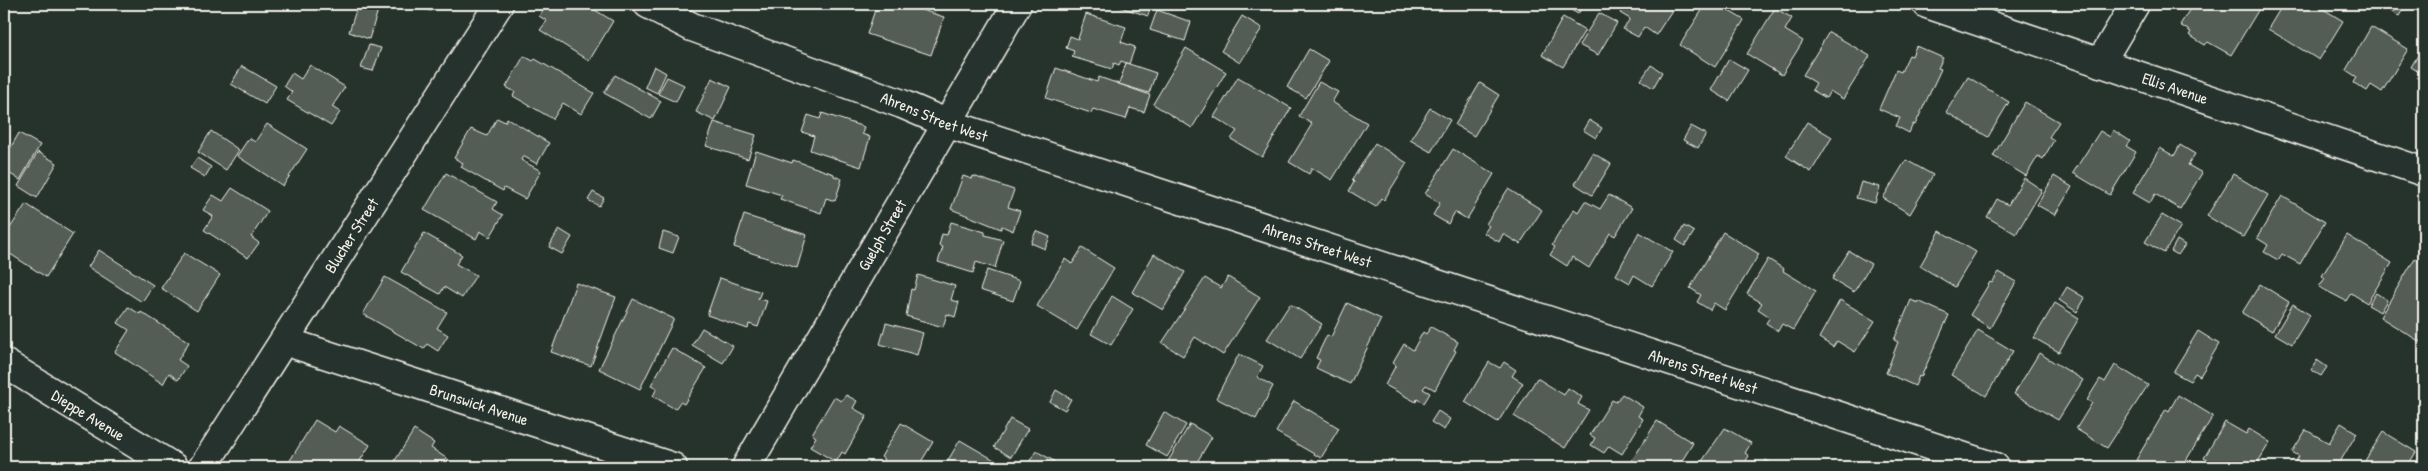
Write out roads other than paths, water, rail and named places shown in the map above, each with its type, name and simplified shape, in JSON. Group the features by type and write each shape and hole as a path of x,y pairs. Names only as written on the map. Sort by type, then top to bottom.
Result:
{"street":[{"name":"Blucher Street","path":"202,467 284,342 499,4"},
{"name":"Ahrens Street West","path":"648,4 692,27 946,122 1995,467"},
{"name":"Guelph Street","path":"746,467 946,122 1017,4"},
{"name":"Ellis Avenue","path":"1926,4 2424,172"},
{"path":"2100,63 2135,4"},
{"name":"Brunswick Avenue","path":"284,342 673,467"},
{"name":"Dieppe Avenue","path":"4,363 173,467"}]}
